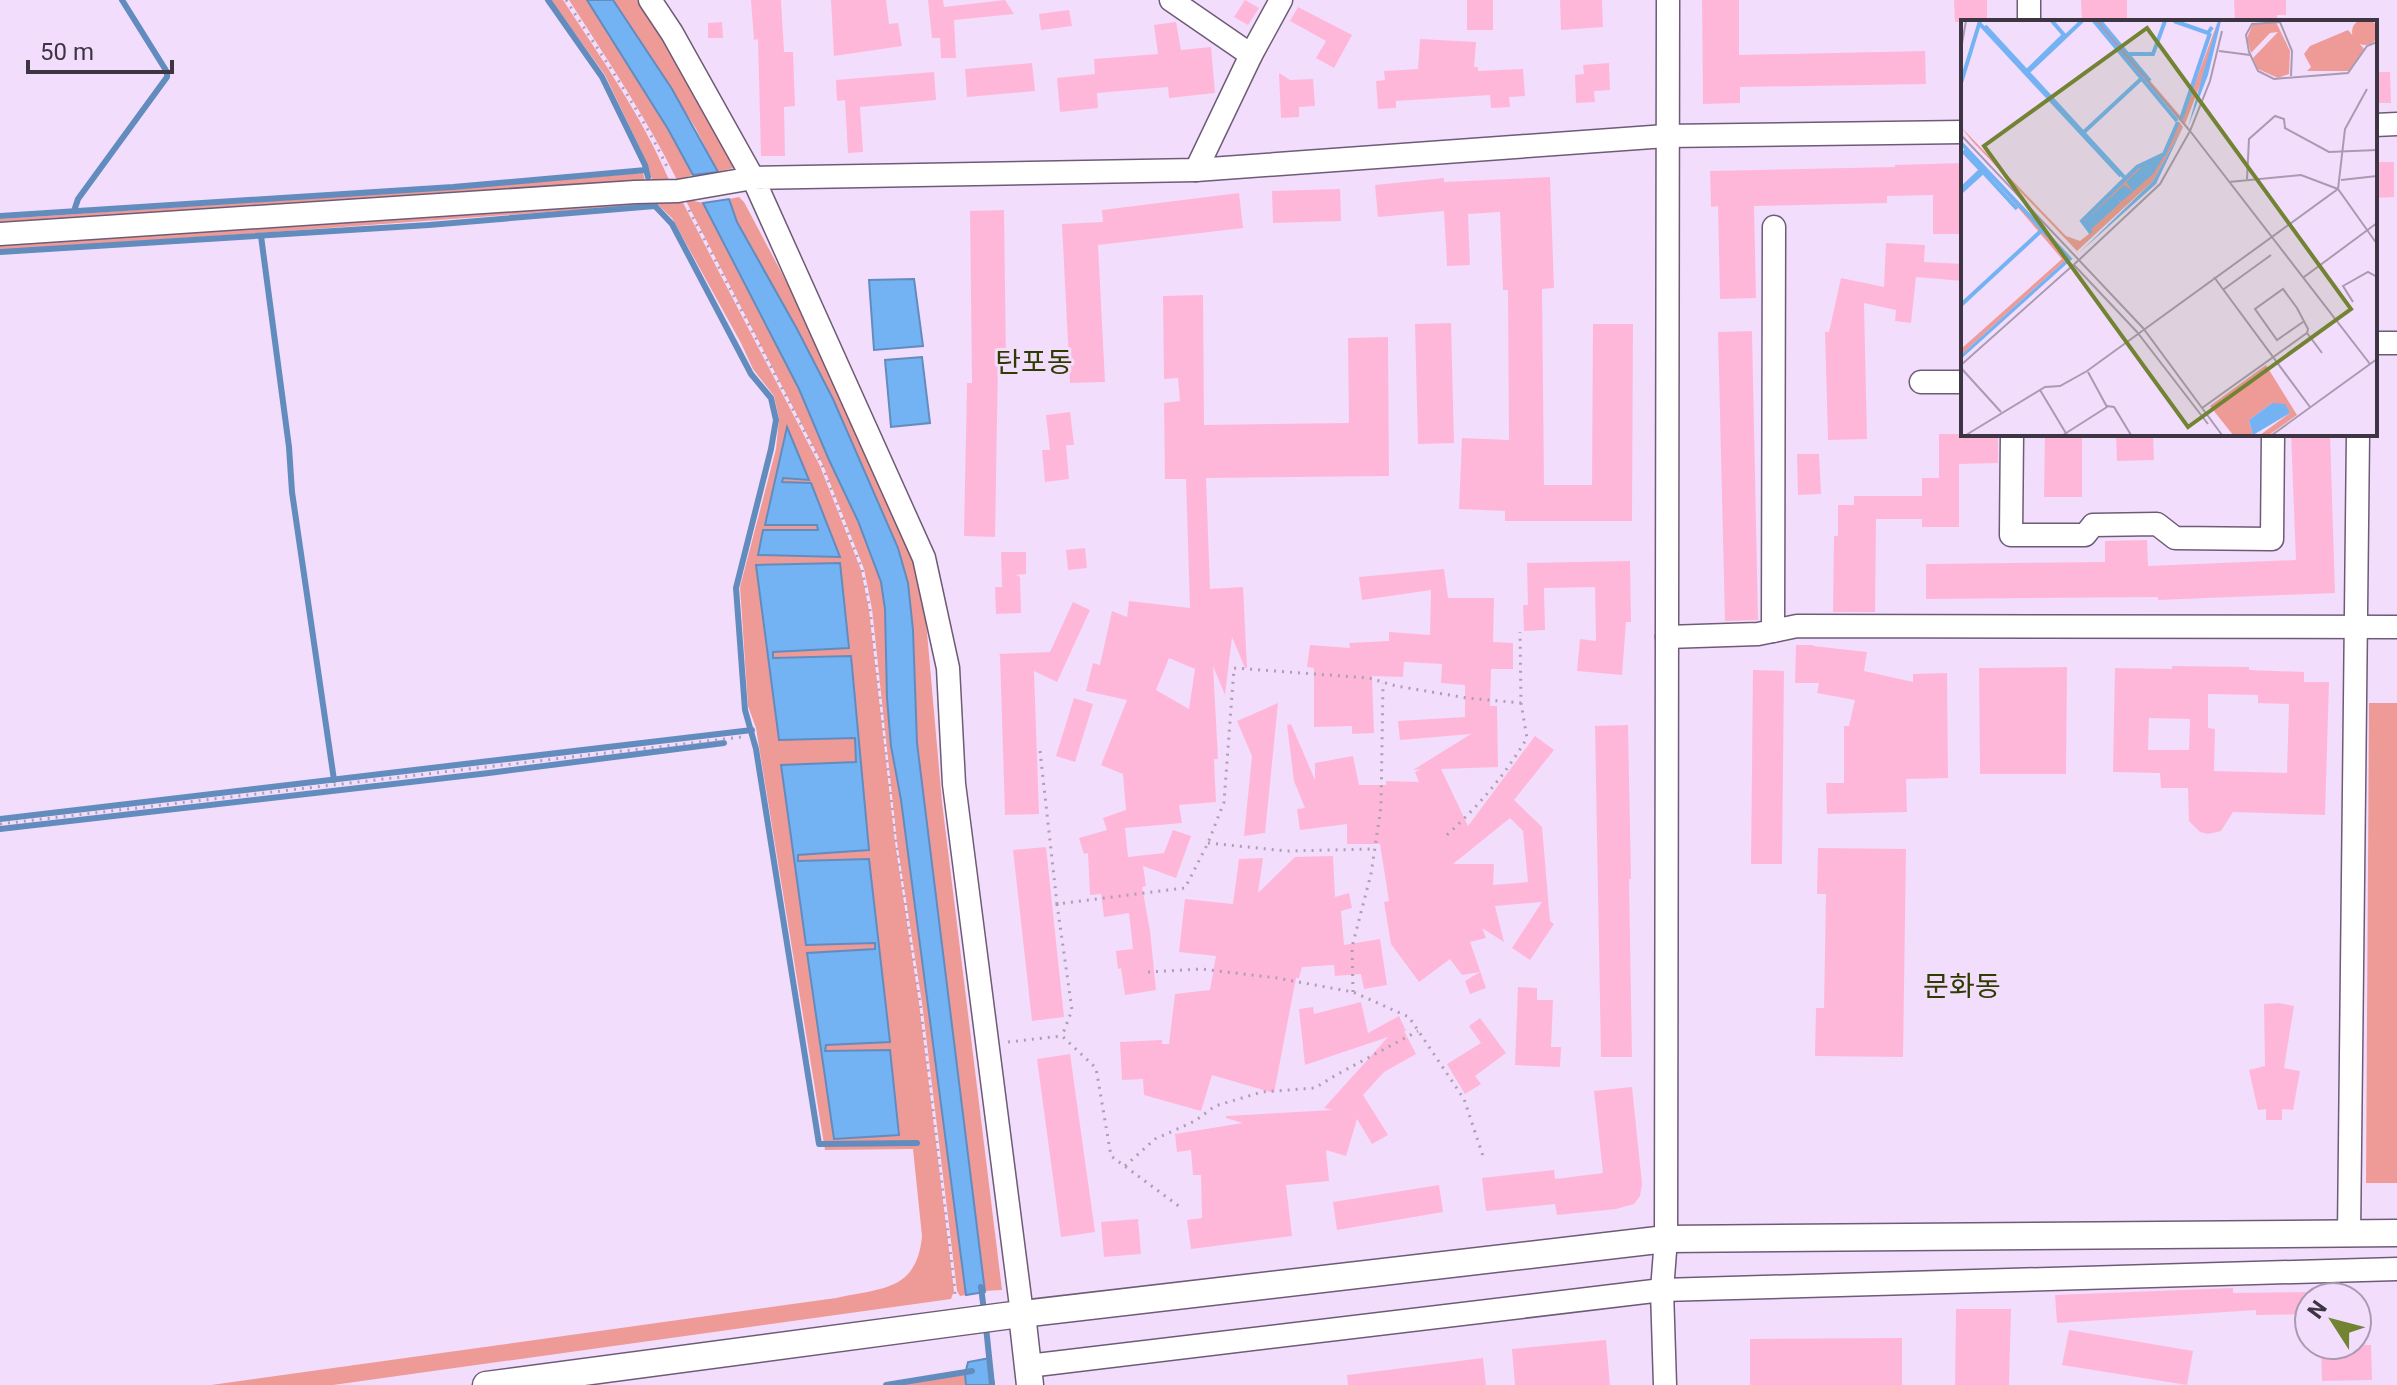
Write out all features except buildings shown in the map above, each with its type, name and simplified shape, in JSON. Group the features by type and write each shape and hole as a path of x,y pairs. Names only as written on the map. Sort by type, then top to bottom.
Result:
{"main road":[{"path":"486,1385 1013,1315 1666,1239 2397,1233"},
{"path":"1013,1315 1029,1376"}],"street":[{"path":"650,0 672,33 753,178 924,558 948,668 954,784 987,1045 1013,1315"},
{"path":"1171,0 1251,55"},
{"path":"1196,170 1281,0"},
{"path":"1665,1385 1662,1290 1666,1239 1668,0"},
{"path":"2377,125 2397,124"},
{"path":"0,234 687,190 753,178 1196,170 1666,136 1961,132"},
{"path":"1773,631 1774,227"},
{"path":"1921,382 1961,382"},
{"path":"2012,436 2011,535 2085,535 2093,525 2157,524 2175,538 2272,539 2273,436"},
{"path":"2349,1235 2358,436"},
{"path":"1667,637 1758,634 1797,626 2397,627"},
{"path":"1029,1376 1662,1290 2397,1269"}],"path":[{"path":"566,0 687,190 815,452 862,569 870,610 896,842 920,1003 955,1291 949,1323"},
{"path":"1447,835 1482,803 1510,767 1527,738 1521,703 1520,632"},
{"path":"1057,904 1185,888 1224,802 1234,668 1369,678 1467,698 1521,703"},
{"path":"1353,992 1352,947 1375,849 1381,807 1383,682"},
{"path":"0,824 742,737"},
{"path":"1040,751 1072,1010 1062,1036"},
{"path":"1208,843 1287,851 1375,849"},
{"path":"1148,972 1201,969 1277,978 1353,992 1409,1017 1464,1099 1483,1156"},
{"path":"1125,1166 1155,1139 1195,1121 1215,1106 1262,1092 1315,1088 1418,1031"},
{"path":"987,1045 1062,1036"},
{"path":"1062,1036 1096,1068 1111,1156 1180,1207"}],"shaded area":[{"path":"551,0 563,0 592,44 634,110 669,180 652,180 605,75"},
{"path":"569,0 587,0 668,129 693,175 677,180 612,66"},
{"path":"613,0 638,0 664,38 737,167 718,172 695,127"},
{"path":"643,173 645,181 0,224 0,219 454,189"},
{"path":"739,197 822,349 922,576 942,802 1002,1290 985,1291 917,743 908,583 898,548 833,399 737,221 729,199"},
{"path":"681,199 820,466 861,570 869,610 895,842 919,1003 954,1291 951,1299 333,1385 211,1385 836,1298 894,1284 913,1268 922,1236 913,1149 825,1150 756,728 748,706 740,587 776,449 779,419 774,396 753,369 672,218 657,204 0,250 0,246","holes":["787,428 808,480 782,478 782,482 811,483 839,557 763,530 818,530 817,525 765,525","756,565 849,648 773,652 773,658 851,656 869,849 798,855 798,862 869,859 890,1042 825,1045 825,1052 889,1050 898,1135 834,1139 808,953 875,949 875,943 806,945 782,766 856,762 855,738 779,739"]},
{"path":"685,199 703,203 799,389 858,521 881,582 891,746 901,800 966,1295 960,1296 957,1291 922,1003 897,842 872,609 864,569 823,465"},
{"path":"2369,703 2397,703 2397,1183 2366,1183"},
{"path":"965,1374 966,1385 900,1385"}],"water":[{"path":"587,0 613,0 672,89 718,172 693,175 668,129"},
{"path":"729,199 737,222 833,399 898,548 908,583 917,743 985,1292 966,1295 901,800 891,746 881,582 858,521 799,389 703,203"},
{"path":"914,279 923,346 874,350 869,280"},
{"path":"922,357 930,423 891,427 885,360"},
{"path":"787,427 809,480 783,478 782,482 811,483 840,557 758,555 763,530 818,530 817,525 765,525"},
{"path":"840,563 849,648 773,652 773,658 851,656 869,850 798,855 798,861 869,859 890,1042 826,1045 825,1051 890,1050 899,1135 834,1139 807,953 875,949 875,943 806,945 781,765 856,762 855,738 779,740 756,565"},
{"path":"990,1358 994,1385 966,1385 968,1362"}],"waterway":[{"path":"74,211 78,199 167,77 167,72 122,0"},
{"path":"548,0 602,77 648,177"},
{"path":"0,216 453,187 646,170"},
{"path":"654,205 672,224 751,374 771,398 776,420 736,588 745,710 756,749 819,1144 917,1143"},
{"path":"0,252 429,225 655,206"},
{"path":"261,236 289,447 292,492 334,780"},
{"path":"0,819 752,730"},
{"path":"0,829 724,743"},
{"path":"981,1287 984,1311"},
{"path":"986,1327 992,1385"},
{"path":"886,1385 972,1371"}],"district":[{"name":"탄포동","path":"1034,362"},
{"name":"문화동","path":"1962,986"}]}
